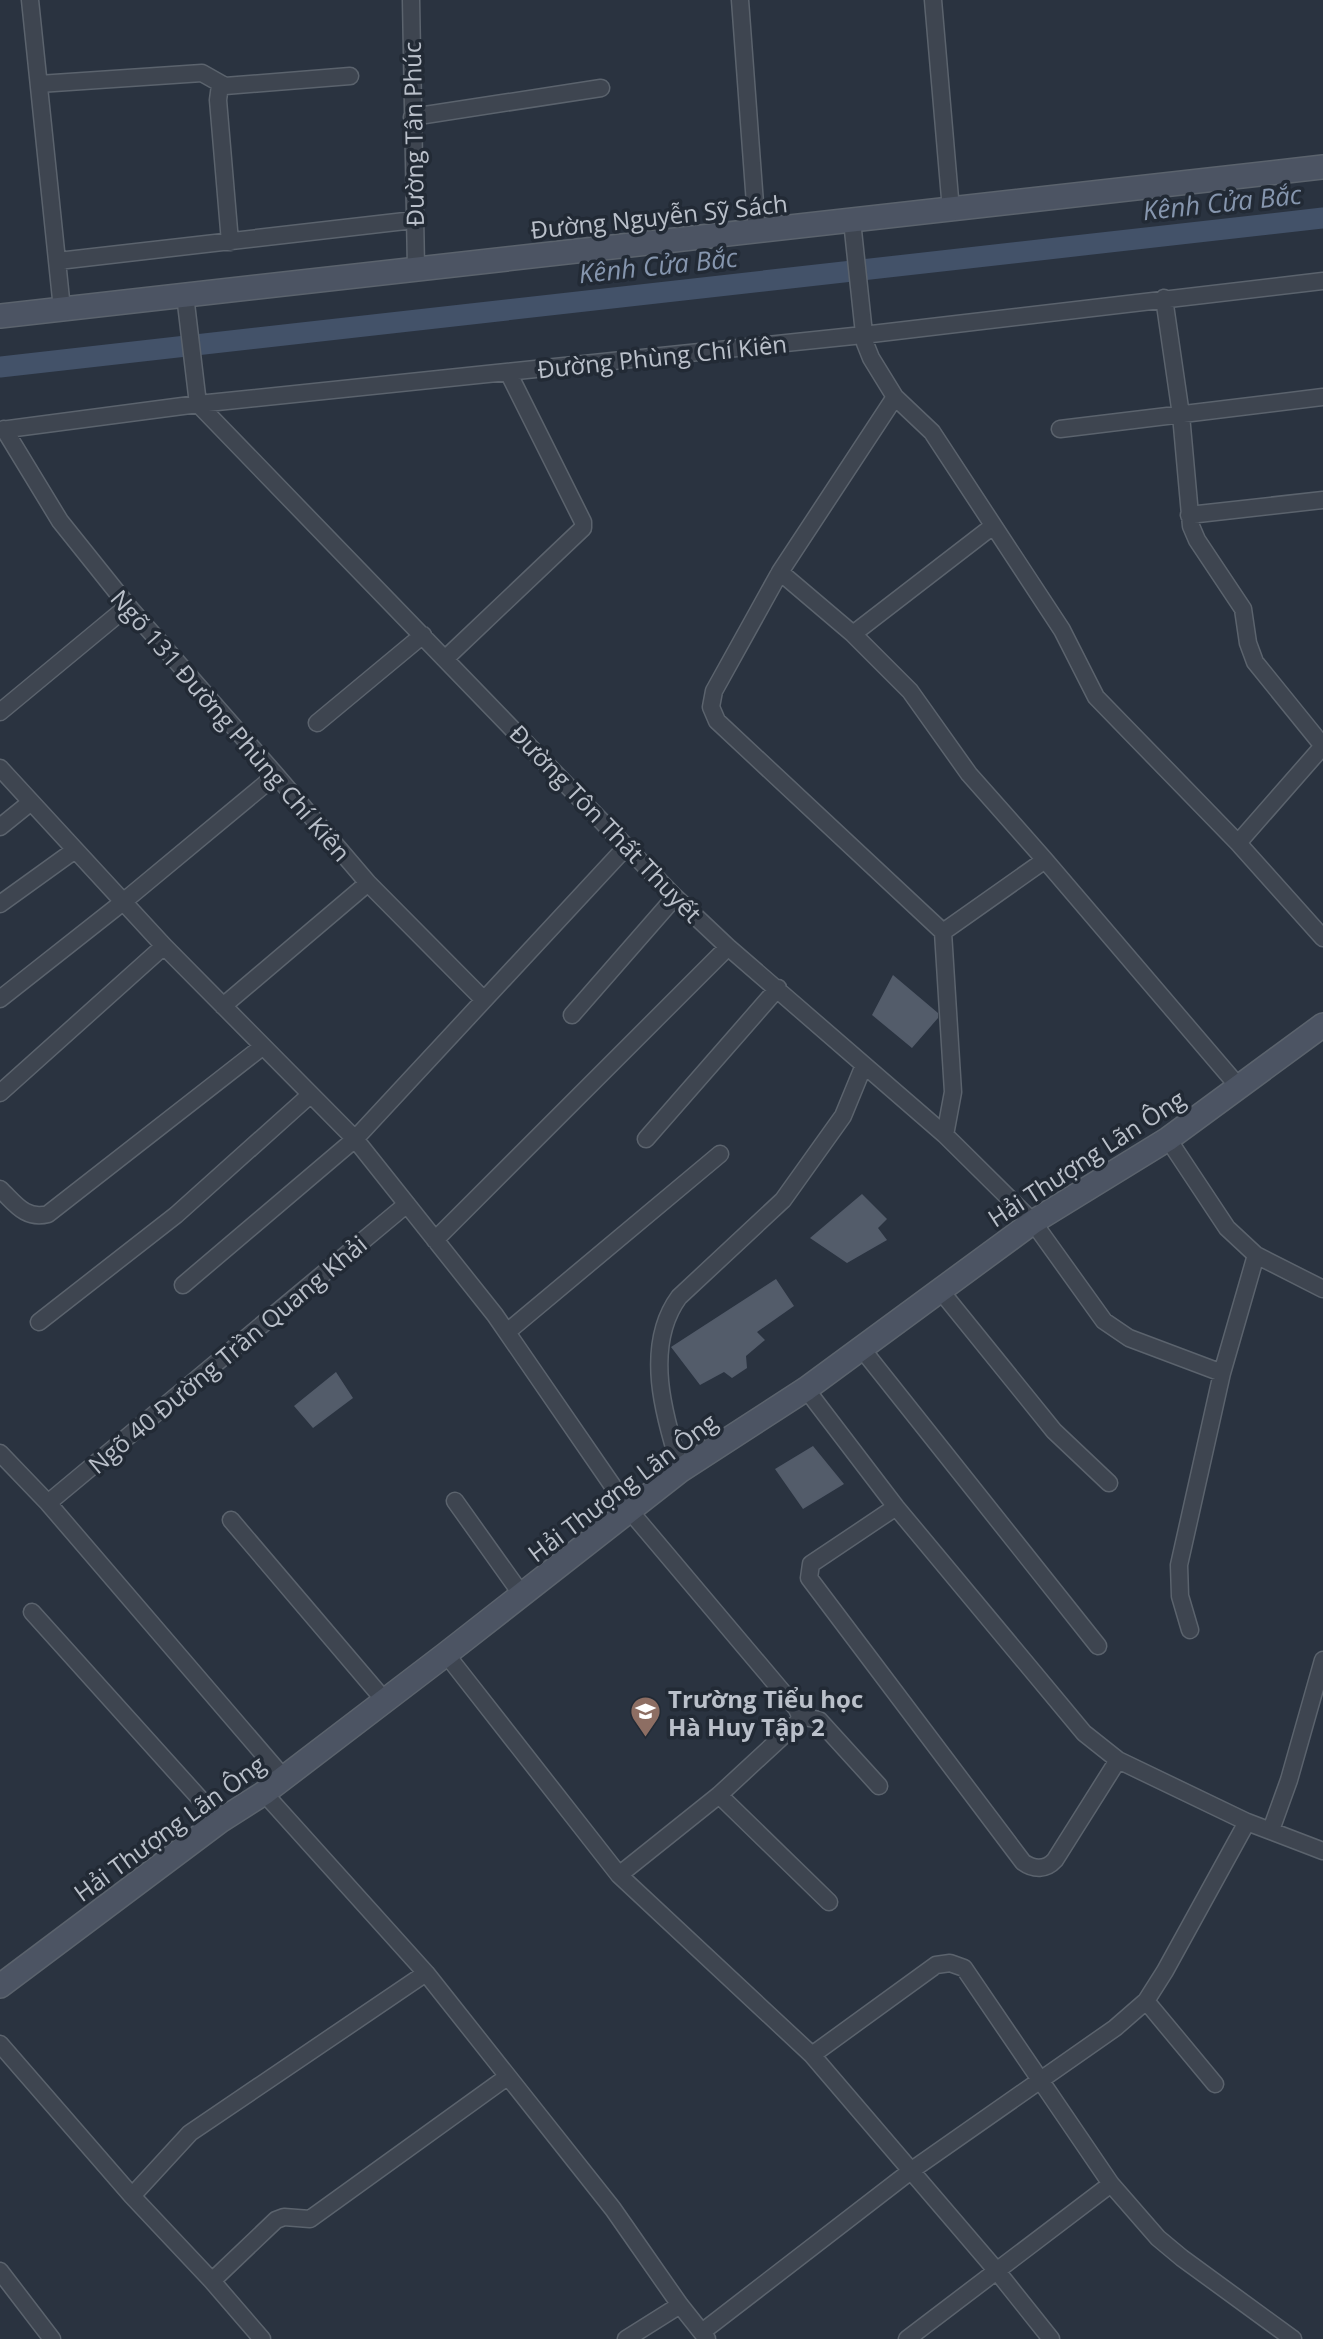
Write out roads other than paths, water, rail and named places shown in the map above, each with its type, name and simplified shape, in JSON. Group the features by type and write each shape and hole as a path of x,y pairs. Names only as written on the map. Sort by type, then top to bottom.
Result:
{"street":[{"path":"30,0 62,309"},
{"name":"Đường Tân Phúc","path":"411,0 416,268"},
{"path":"740,0 757,231"},
{"path":"933,0 950,210"},
{"path":"39,84 202,73 220,85 350,76"},
{"path":"220,85 218,100 230,242"},
{"path":"412,117 601,88"},
{"name":"Đường Nguyễn Sỹ Sách","path":"0,316 1323,167"},
{"path":"58,261 414,220"},
{"path":"852,221 863,335 871,358 895,397 932,432 1062,630 1096,697 1238,843 1323,938"},
{"name":"Đường Phùng Chí Kiên","path":"2,429 198,404 863,335 1323,281"},
{"path":"185,295 198,404"},
{"path":"1164,298 1181,415 1189,515 1197,540 1242,609 1248,643 1255,662 1323,746 1238,843"},
{"path":"446,658 583,528 583,522 508,372"},
{"path":"895,397 780,572 714,691 713,714 717,721 943,932 953,1092 945,1135"},
{"path":"1060,429 1323,397"},
{"name":"Đường Tôn Thất Thuyết","path":"198,404 675,897 728,947 945,1135 1033,1222 1104,1321 1119,1333 1222,1373"},
{"name":"Ngõ 131 Đường Phùng Chí Kiên","path":"2,429 60,521 128,606 368,883 484,1000"},
{"path":"1189,515 1323,500"},
{"path":"853,634 993,526"},
{"path":"780,572 853,634 910,691 969,774 1238,1086"},
{"path":"0,712 128,606"},
{"path":"317,723 423,635"},
{"path":"0,768 164,946 355,1139 507,1332 630,1511 800,1716 819,1720 879,1786"},
{"path":"0,999 123,902 276,775"},
{"path":"0,827 31,802"},
{"path":"183,1285 355,1139 627,846"},
{"path":"0,904 75,850"},
{"path":"943,932 1045,860"},
{"path":"223,1006 368,883"},
{"path":"572,1015 675,897"},
{"path":"0,1093 164,946"},
{"path":"435,1240 728,947"},
{"path":"646,1139 778,988"},
{"name":"Hải Thượng Lãn Ông","path":"0,1986 220,1821 264,1793 681,1470 806,1389 1033,1222 1168,1139 1323,1025"},
{"path":"0,1189 24,1213 33,1217 48,1214 262,1047"},
{"path":"681,1470 664,1409 661,1385 661,1339 667,1313 679,1297 783,1200 843,1116 864,1065"},
{"path":"39,1322 176,1215 310,1095"},
{"path":"1168,1139 1227,1228 1256,1255 1323,1289"},
{"path":"507,1332 720,1154"},
{"name":"Ngõ 40 Đường Trần Quang Khải","path":"48,1503 407,1204"},
{"path":"1190,1630 1180,1596 1178,1566 1222,1373 1256,1255"},
{"path":"940,1290 1054,1431 1109,1483"},
{"path":"862,1349 1098,1646"},
{"path":"806,1389 896,1507 1071,1718 1100,1747 1118,1760 1247,1822 1323,1851"},
{"path":"0,1453 48,1503 283,1777"},
{"path":"455,1501 522,1595"},
{"path":"896,1507 811,1564 809,1578 1023,1862 1040,1868 1055,1860 1118,1760"},
{"path":"231,1520 385,1701"},
{"path":"32,1612 220,1821"},
{"path":"446,1654 619,1875 811,2055 912,2170 1051,2339"},
{"path":"1272,1830 1323,1660"},
{"path":"619,1875 719,1795 798,1722 800,1716"},
{"path":"264,1793 426,1973 613,2209 705,2336 912,2170 1115,2028 1146,2001 1166,1972 1247,1822"},
{"path":"719,1795 829,1902"},
{"path":"811,2055 931,1968 957,1964 969,1973 1111,2184 1172,2250 1293,2339"},
{"path":"132,2196 190,2133 426,1973"},
{"path":"1146,2001 1215,2084"},
{"path":"0,2044 132,2196 262,2339"},
{"path":"212,2281 276,2220 284,2217 310,2219 507,2077"},
{"path":"907,2339 1111,2184"},
{"path":"0,2271 52,2339"},
{"path":"626,2339 680,2305"}],"waterway":[{"name":"Kênh Cửa Bắc","path":"0,367 1323,218"}],"place":[{"name":"Trường Tiểu học Hà Huy Tập 2","path":"645,1739"}]}
